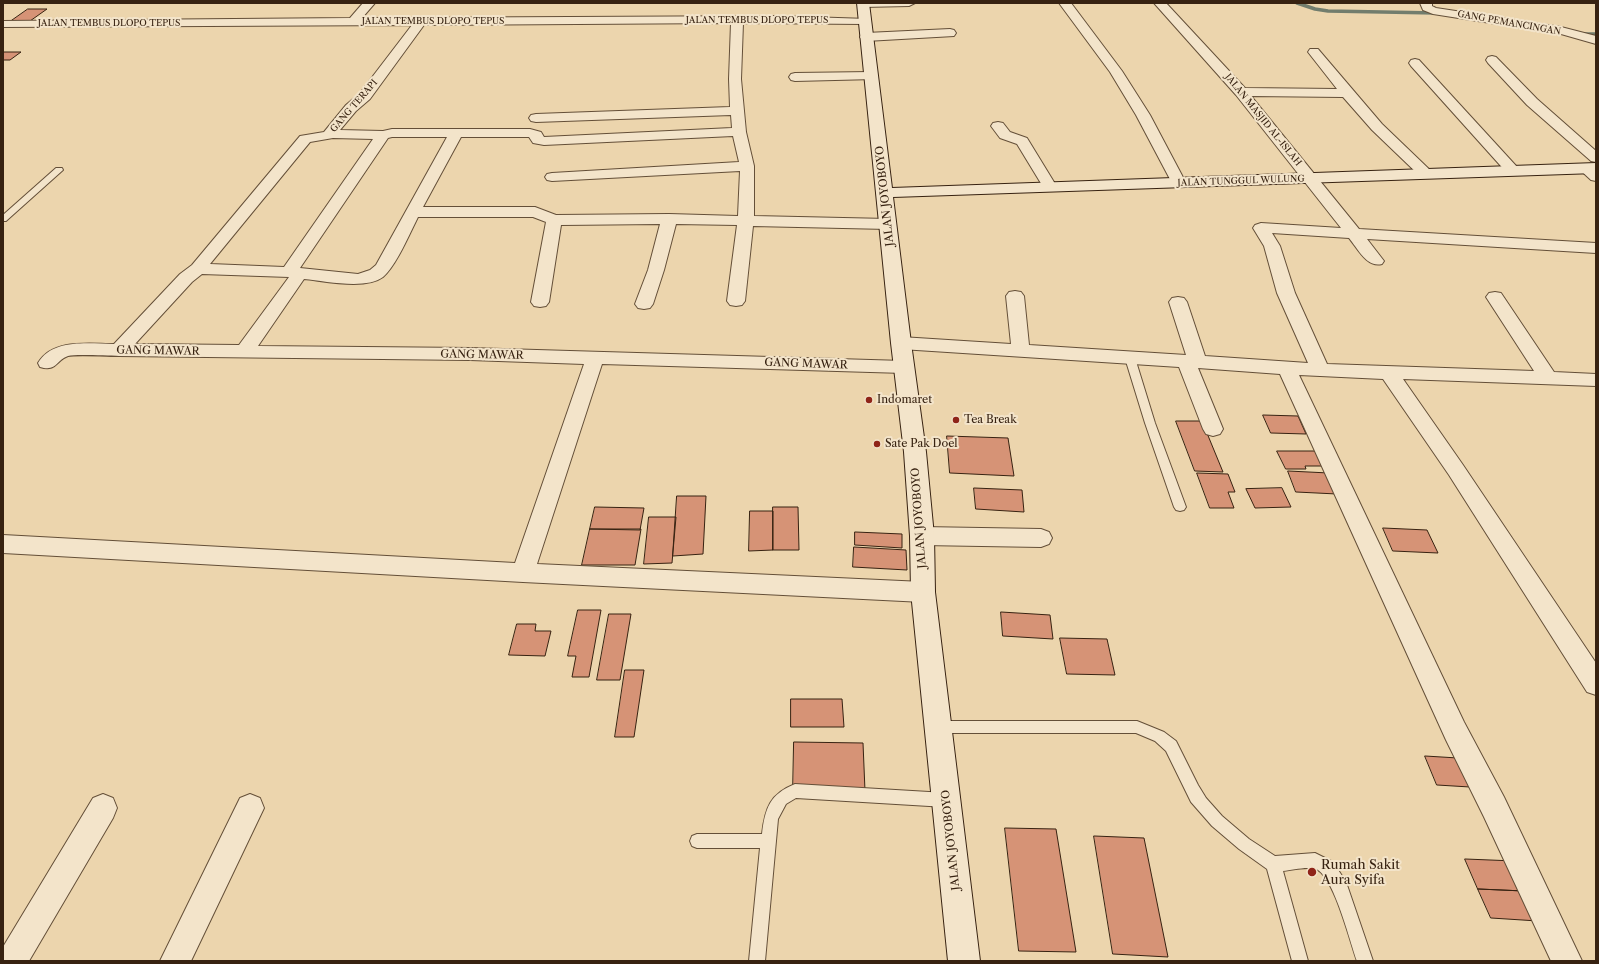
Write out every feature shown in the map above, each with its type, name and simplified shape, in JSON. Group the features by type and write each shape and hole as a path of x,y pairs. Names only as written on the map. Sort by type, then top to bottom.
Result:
{"main road":[{"name":"JALAN JOYOBOYO","path":"864,16 901,343 915,452 922,536 923,592 964,961"},
{"name":"JALAN TUNGGUL WULUNG","path":"885,194 1593,168"}],"street":[{"path":"353,22 369,3"},
{"path":"864,16 909,3"},
{"path":"1065,3 1116,71 1143,115 1179,183"},
{"name":"JALAN MASJID AL-ISLAH","path":"1160,3 1241,92 1376,261"},
{"name":"GANG PEMANCINGAN","path":"1426,3 1427,8 1433,11 1561,31 1596,40"},
{"path":"864,16 950,33"},
{"name":"JALAN TEMBUS DLOPO TEPUS","path":"3,24 420,22 737,19 864,16"},
{"path":"736,301 746,220 747,166 739,132 737,111 735,79 737,19"},
{"name":"GANG TERAPI","path":"198,268 305,139 330,134 351,108 365,96 420,22"},
{"path":"1314,52 1377,128 1426,174"},
{"path":"1492,60 1593,168"},
{"path":"1415,63 1513,171"},
{"path":"795,77 871,76"},
{"path":"1241,92 1347,93"},
{"path":"536,118 737,111"},
{"path":"998,126 1005,135 1022,141 1050,187"},
{"path":"330,134 383,135 392,133 457,132 530,133 536,135 538,140 544,141 739,132"},
{"path":"119,350 186,278 198,268 295,273 358,279 370,277 376,274 383,267 457,132"},
{"path":"244,352 383,135"},
{"path":"552,177 747,166"},
{"path":"414,212 535,212 554,220 669,219 888,224"},
{"path":"644,304 656,270 669,219"},
{"path":"540,302 554,220"},
{"path":"1320,370 1286,293 1272,246 1261,228 1596,248"},
{"path":"1015,296 1021,351"},
{"path":"1494,297 1548,378"},
{"path":"1178,302 1192,362 1213,429"},
{"path":"901,343 1320,370 1596,380"},
{"name":"GANG MAWAR","path":"47,363 61,352 69,350 119,350 470,354 904,367"},
{"path":"523,573 595,358"},
{"path":"1286,367 1455,731 1494,807 1567,961"},
{"path":"1388,372 1456,470 1596,684"},
{"path":"922,536 1041,538"},
{"path":"3,544 523,573 923,592"},
{"path":"12,961 103,808"},
{"path":"175,961 250,808"}],"lane":[{"path":"3,219 60,170"},
{"path":"1130,358 1180,507"},
{"path":"938,727 1136,727 1156,735 1171,746 1200,802 1212,817 1245,846 1273,864 1315,861 1328,867 1338,882 1365,961"},
{"path":"757,961 771,817 781,799 795,791 946,800"},
{"path":"697,840 768,841"},
{"path":"1273,864 1300,961"}],"building":[{"path":"28,9 47,9 30,21 11,21"},
{"path":"4,52 21,52 10,60 3,60"},
{"path":"1263,415 1298,416 1306,434 1271,433"},
{"path":"1176,421 1202,421 1223,472 1195,471"},
{"path":"947,436 1008,438 1014,476 950,473"},
{"path":"1277,451 1315,451 1323,466 1305,466 1306,469 1286,469"},
{"path":"1288,471 1329,473 1337,494 1296,492"},
{"path":"1197,473 1228,474 1235,492 1228,492 1234,508 1210,508"},
{"path":"974,488 1022,490 1024,512 976,509"},
{"path":"1282,488 1291,507 1255,508 1246,489"},
{"path":"677,496 706,496 703,554 673,556"},
{"path":"595,507 644,508 640,530 590,529"},
{"path":"773,507 798,507 799,550 773,550"},
{"path":"750,511 773,511 773,550 749,551"},
{"path":"649,517 676,517 672,563 644,564"},
{"path":"1383,528 1427,530 1438,553 1393,551"},
{"path":"590,529 641,529 635,565 582,565"},
{"path":"855,532 902,534 902,548 855,545"},
{"path":"854,547 906,550 907,570 853,567"},
{"path":"578,610 601,610 589,677 572,677 576,656 568,656"},
{"path":"1001,612 1050,615 1053,639 1003,636"},
{"path":"609,614 631,614 620,680 597,680"},
{"path":"517,624 536,624 535,631 551,631 545,656 509,655"},
{"path":"1060,638 1107,639 1115,675 1067,674"},
{"path":"625,670 644,670 634,737 615,737"},
{"path":"791,699 842,699 844,727 791,727"},
{"path":"794,742 863,743 865,791 793,791"},
{"path":"1425,756 1458,758 1470,787 1437,785"},
{"path":"1005,828 1056,829 1076,952 1019,951"},
{"path":"1094,836 1144,838 1168,957 1113,954"},
{"path":"1465,859 1515,861 1524,891 1478,889"},
{"path":"1478,889 1524,891 1538,921 1491,918"}],"waterway":[{"path":"1297,3 1315,9 1328,11 1436,13"},
{"path":"1581,34 1596,34"}],"place":[{"name":"Indomaret","path":"869,400"},
{"name":"Tea Break","path":"956,420"},
{"name":"Sate Pak Doel","path":"877,444"},
{"name":"Rumah Sakit Aura Syifa","path":"1312,872"}]}
